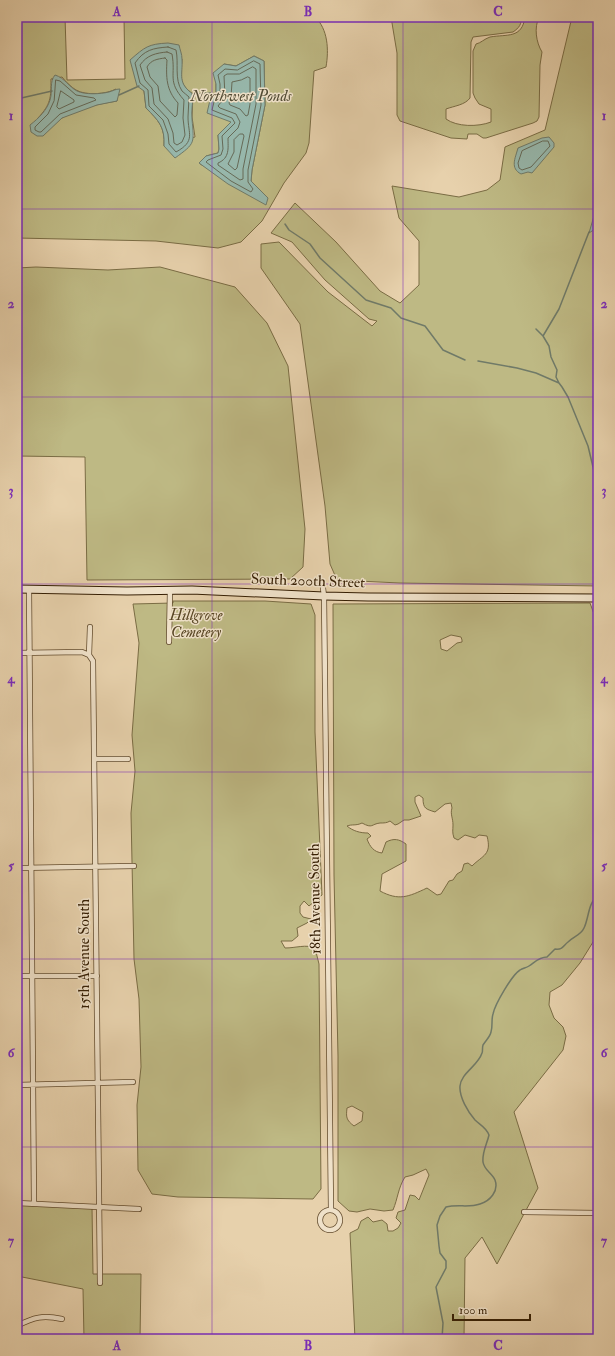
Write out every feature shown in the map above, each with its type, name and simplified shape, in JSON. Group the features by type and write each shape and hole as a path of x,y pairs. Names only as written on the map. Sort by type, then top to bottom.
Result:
{"main road":[{"name":"South 200th Street","path":"17,589 233,591 324,596 598,598"}],"street":[{"name":"18th Avenue South","path":"323,588 331,1210"},
{"path":"29,589 34,1204"},
{"path":"169,642 170,590"},
{"name":"15th Avenue South","path":"90,627 89,655 93,661 95,759 100,1283"},
{"path":"17,653 82,652 89,655"},
{"path":"95,759 128,759"},
{"path":"17,868 134,866"},
{"path":"17,976 97,976"},
{"path":"17,1085 133,1082"},
{"path":"17,1203 139,1209"},
{"name":"18th Avenue South","path":"331,1210 338,1214 340,1222 335,1228 329,1230 322,1226 321,1218 325,1212 331,1210"},
{"path":"524,1212 598,1213"},
{"path":"17,1326 36,1317 50,1316 62,1319"}],"green space":[{"path":"17,17 65,17 67,80 125,79 124,17 315,17 323,27 327,47 327,60 326,67 314,71 309,143 306,153 284,183 262,221 241,242 218,248 156,241 17,238","holes":["254,56 264,61 265,105 251,182 268,198 200,164 206,156 218,153 218,135 232,122 216,96 216,84 224,64 236,66","182,59 181,74 183,83 185,87 193,94 192,117 195,137 164,146 162,129 158,121 146,108 144,91","62,77 74,89 80,92 91,94 116,89 117,101 81,109 61,119 52,126 38,118 48,105 51,91 51,79"]},
{"path":"391,17 521,17 520,26 513,32 473,37 471,42 470,98 462,104 446,109 446,119 456,124 480,125 491,122 491,109 479,104 473,93 473,51 476,44 490,37 508,35 517,32 521,29 525,17 539,17 537,21 536,35 542,52 540,65 539,117 537,121 486,138 483,138 477,134 468,134 467,139 451,138 400,121 397,115 397,53"},
{"path":"572,17 598,17 598,586 400,583 337,580 330,564 325,506 300,324 261,268 261,244 279,242 328,292 372,326 377,321 369,319 325,280 292,242 271,233 295,203 336,242 380,291 400,303 419,285 419,241 399,218 392,186 459,197 487,190 500,180 505,147 545,130"},
{"path":"36,267 108,270 160,267 235,287 267,323 288,366 305,529 303,567 290,579 87,580 85,457 17,456 17,268"},
{"name":"Hillgrove Cemetery","path":"173,601 265,601 311,604 315,615 315,732 322,895 309,906 304,901 300,906 300,913 303,917 311,919 307,923 297,928 298,936 292,941 281,941 285,948 304,946 315,948 319,964 321,1189 313,1199 178,1197 152,1194 138,1170 137,1105 141,1067 139,999 134,959 131,813 135,771 132,735 139,643 133,604 173,603"},
{"path":"590,603 598,625 598,934 580,963 562,985 550,992 549,1005 554,1018 563,1027 566,1036 563,1050 514,1112 538,1188 497,1264 482,1237 465,1258 464,1339 355,1339 350,1233 358,1229 361,1221 368,1217 373,1222 382,1220 387,1224 388,1231 393,1231 398,1228 401,1223 396,1218 398,1212 405,1210 410,1195 415,1196 419,1200 429,1175 426,1169 405,1177 393,1210 384,1211 370,1209 357,1212 349,1211 338,1201 338,1056 334,875 333,604","holes":["451,635 461,637 462,642 457,643 447,651 441,649 440,640","419,795 423,798 424,806 435,812 445,804 451,803 454,838 458,840 465,835 475,838 479,835 487,836 488,847 486,854 472,866 468,863 464,864 462,871 457,874 453,880 449,881 441,894 437,895 427,888 409,896 398,897 380,891 382,874 406,861 406,844 396,840 386,842 382,853 373,849 369,844 367,839 371,836 368,833 362,833 347,826 362,823 370,826 387,823 390,821 395,825 404,820 421,816 415,802 415,797","352,1106 363,1112 362,1121 354,1126 351,1124 347,1118 347,1108"]},
{"path":"17,1203 92,1207 93,1274 141,1274 140,1339 84,1339 83,1289 17,1276"}],"water":[{"name":"Northwest Ponds","path":"168,43 179,45 182,57 183,82 188,90 193,94 192,142 187,149 175,158 164,146 164,139 160,125 146,108 144,91 137,86 130,60 139,52 151,45"},
{"name":"Northwest Ponds","path":"254,56 264,61 265,105 251,181 268,198 266,205 228,184 199,163 206,156 218,153 218,135 231,122 207,113 210,100 216,95 216,84 213,73 224,64 236,66"},
{"path":"55,75 62,78 77,91 84,93 102,93 120,89 117,101 97,105 62,118 43,136 37,136 31,132 30,125 42,114 49,104 52,81"},
{"path":"549,137 554,143 554,147 532,173 528,172 521,174 518,172 515,169 514,163 518,148 542,138"},
{"path":"598,208 598,227 589,233 596,209"}],"waterway":[{"path":"119,95 139,86"},
{"path":"17,99 52,91"},
{"path":"192,94 211,93 218,96"},
{"path":"285,224 289,230 310,244 320,258 366,300 391,308 401,318 425,326 443,350 465,360"},
{"path":"543,336 559,309 589,232"},
{"path":"536,329 543,336 549,346 551,357 557,370 556,377 568,397 588,446 598,488"},
{"path":"478,361 536,373 559,383"},
{"path":"442,1339 443,1323 436,1287 446,1268 446,1261 440,1253 439,1246 437,1225 440,1216 446,1207 472,1206 484,1203 493,1195 496,1188 495,1180 483,1162 484,1151 489,1135 485,1128 472,1117 464,1104 460,1090 461,1081 466,1073 480,1058 483,1045 489,1037 492,1028 492,1016 494,1009 504,990 520,970 528,967 539,959 547,957 555,949 561,948 581,932 586,924 592,902 598,896"}]}
